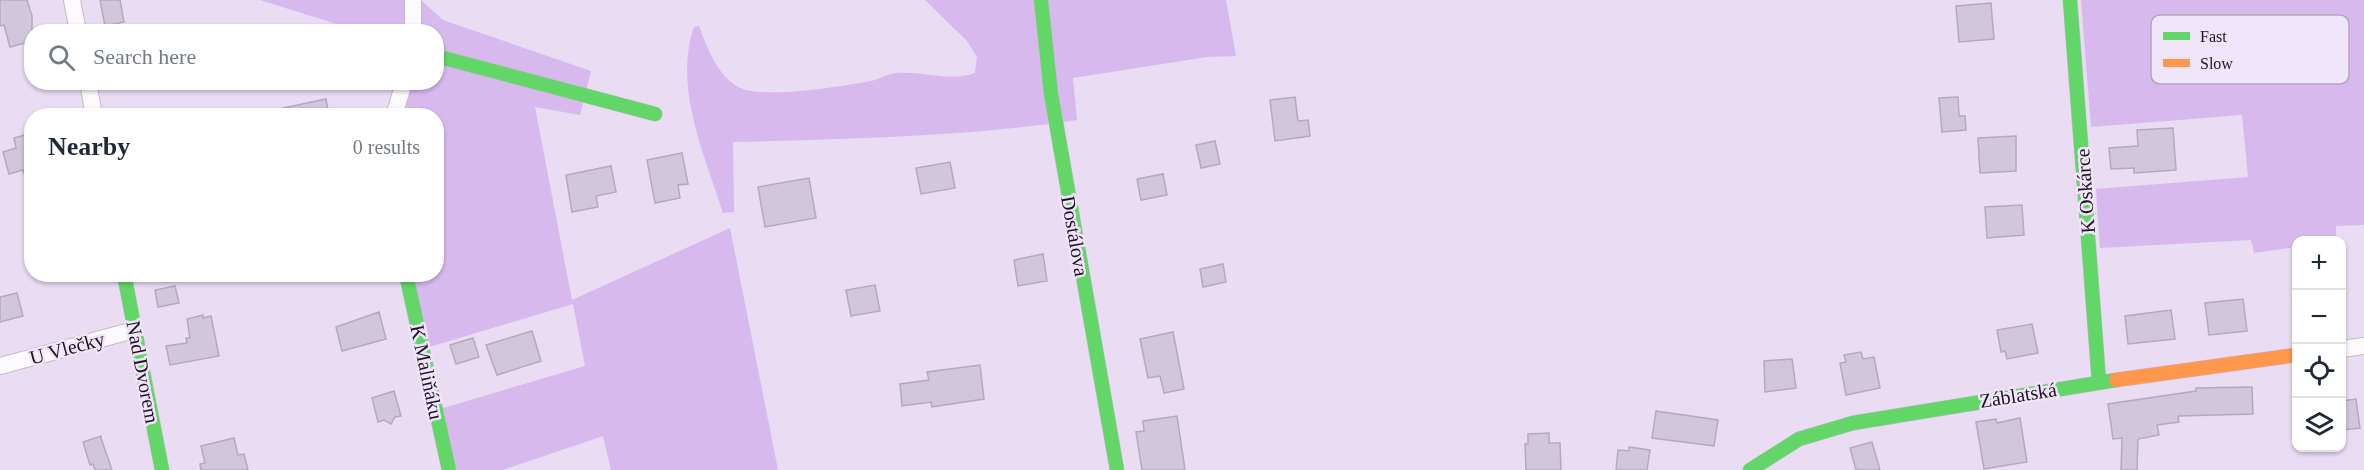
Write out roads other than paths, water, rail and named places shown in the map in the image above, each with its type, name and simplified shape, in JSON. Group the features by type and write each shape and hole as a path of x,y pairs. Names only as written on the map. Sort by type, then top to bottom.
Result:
{"street":[{"path":"72,0 76,24"},
{"path":"413,0 413,24"},
{"name":"Dostálova","path":"1041,0 1051,94 1118,470"},
{"name":"K Oskárce","path":"2070,0 2099,382"},
{"path":"444,58 655,114"},
{"path":"89,90 93,108"},
{"path":"396,108 402,90"},
{"name":"Nad Dvorem","path":"125,282 162,470"},
{"name":"K Maliňáku","path":"408,282 449,470"},
{"name":"U Vlečky","path":"0,366 134,330"},
{"path":"2346,348 2364,346"},
{"name":"Záblatská","path":"1749,470 1799,440 1853,423 2099,382 2292,356"}]}
